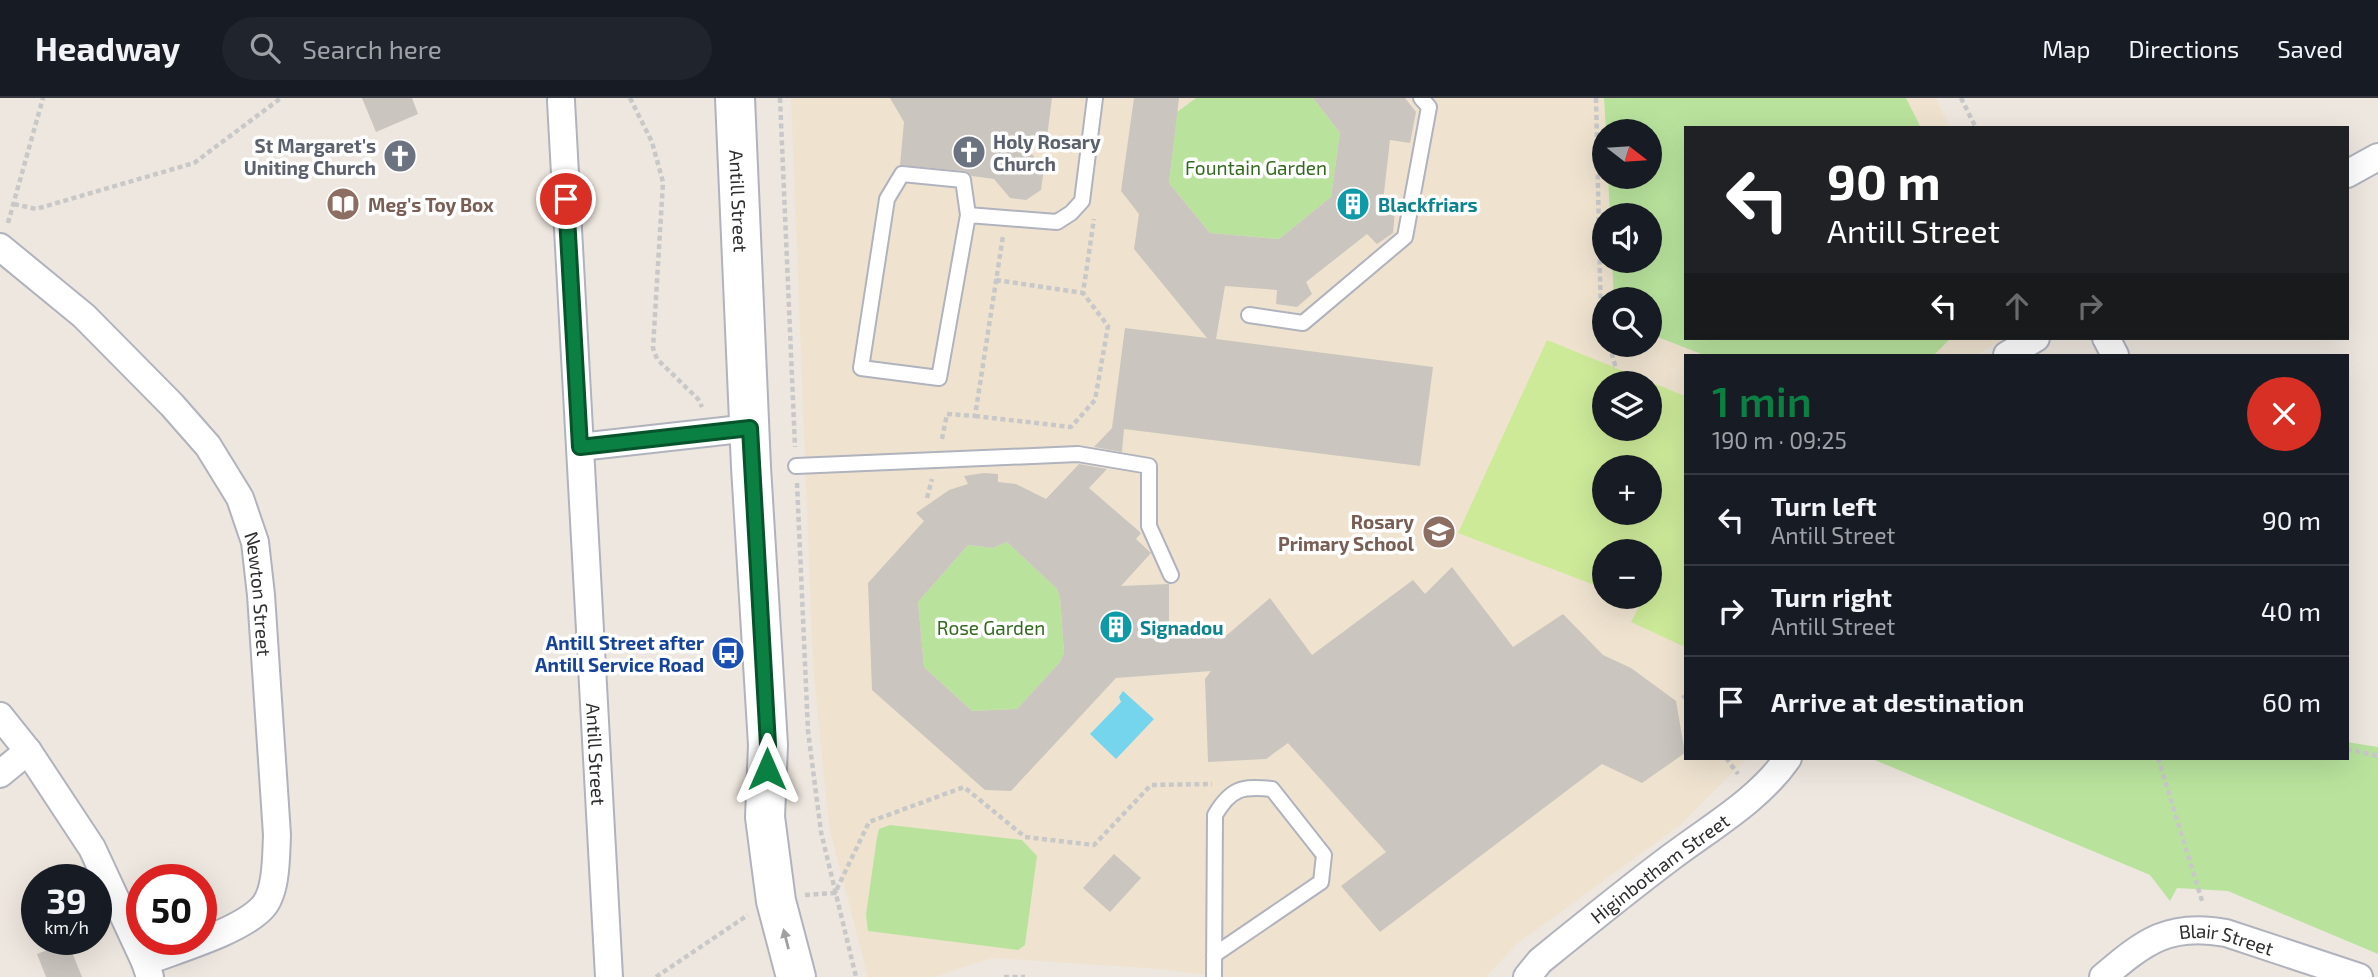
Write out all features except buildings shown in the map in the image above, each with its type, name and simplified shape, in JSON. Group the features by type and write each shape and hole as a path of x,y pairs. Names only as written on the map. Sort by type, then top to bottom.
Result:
{"main road":[{"name":"Antill Street","path":"735,98 768,745 765,817 776,901 796,977"},
{"name":"Antill Street","path":"768,745 818,894 824,977"}],"street":[{"name":"Antill Street","path":"561,100 609,977"},
{"path":"2349,173 2378,157"},
{"name":"Newton Street","path":"3,237 172,405 208,446 240,498 255,542 277,835 276,874 264,907 236,926 148,970"},
{"path":"2009,354 2033,340"},
{"path":"580,447 750,428"},
{"path":"0,716 28,751 92,848 148,970"},
{"path":"0,774 28,751"},
{"name":"Higinbotham Street","path":"1528,977 1540,961 1756,793 1787,760"},
{"name":"Blair Street","path":"2103,977 2132,951 2156,937 2205,929 2226,933 2359,977"}],"lane":[{"path":"968,215 1057,222 1071,213 1082,201 1095,98"},
{"path":"1249,315 1303,323 1405,237 1429,107 1421,98"},
{"path":"902,173 964,180 968,215 939,378 861,368 887,199 902,173"},
{"path":"796,466 1078,454 1149,466 1149,526 1171,575"},
{"path":"1214,955 1321,882 1324,855 1272,789 1250,787 1226,796 1215,815 1214,955 1214,977"}],"path":[{"path":"3,237 11,219 43,98"},
{"path":"14,204 36,209 194,163 281,98"},
{"path":"630,98 652,142 663,182 653,348 657,359 698,399 705,417 706,433"},
{"path":"780,98 808,730 821,832 818,894 856,977"},
{"path":"1595,98 1600,287"},
{"path":"1961,98 1975,126"},
{"path":"1083,293 1096,206"},
{"path":"1082,226 1094,219"},
{"path":"975,416 1002,236 1014,238"},
{"path":"927,498 947,414 1071,427 1095,400 1108,326 1083,293 996,280"},
{"path":"1613,357 1616,368"},
{"path":"2349,750 2378,756"},
{"path":"1727,760 1742,780"},
{"path":"2159,760 2203,902 2205,929"},
{"path":"818,894 869,822 964,787 1025,837 1094,845 1152,785 1244,783 1250,787"},
{"path":"656,977 757,909"},
{"path":"1004,977 1025,977"}],"shaded area":[{"path":"791,98 1936,98 1949,126 1684,126 1684,340 2002,340 1978,354 1684,354 1684,760 1745,760 1680,825 1518,943 1486,977 1221,977 1160,969 992,958 934,977 868,977 829,827 813,666"}],"green space":[{"name":"Fountain Garden","path":"1196,98 1313,98 1340,133 1331,197 1279,239 1210,233 1169,183 1177,112"},
{"path":"1604,98 1906,98 1920,126 1684,126 1684,340 1949,340 1935,354 1701,354 1662,339 1662,287 1613,287 1613,273 1662,273 1662,203 1609,203 1609,189 1662,189 1662,119 1605,119"},
{"path":"1547,340 1623,371 1592,371 1592,441 1662,441 1662,387 1684,396 1684,647 1631,622 1638,609 1662,609 1662,539 1592,539 1592,584 1458,533"},
{"name":"Rose Garden","path":"1007,542 1057,589 1060,597 1064,653 1060,662 1017,709 972,711 924,667 918,602 968,545 993,548"},
{"path":"2349,742 2378,747 2378,954 2228,891 2177,888 2170,901 2150,875 1875,760 2349,760"},
{"path":"890,825 1022,840 1037,856 1025,945 1018,950 868,931 866,915 877,837 879,829"}],"water":[{"path":"1123,691 1154,719 1116,759 1090,734 1121,702 1119,697"}],"place":[{"name":"Holy Rosary Church","path":"969,152"},
{"name":"St Margaret's Uniting Church","path":"400,156"},
{"name":"Meg's Toy Box","path":"343,204"},
{"name":"Blackfriars","path":"1353,204"},
{"name":"Rosary Primary School","path":"1439,532"},
{"name":"Signadou","path":"1116,627"},
{"name":"Antill Street after Antill Service Road","path":"728,653"}],"route":[{"path":"566,199 580,447 750,428 768,745 767,769"}]}
